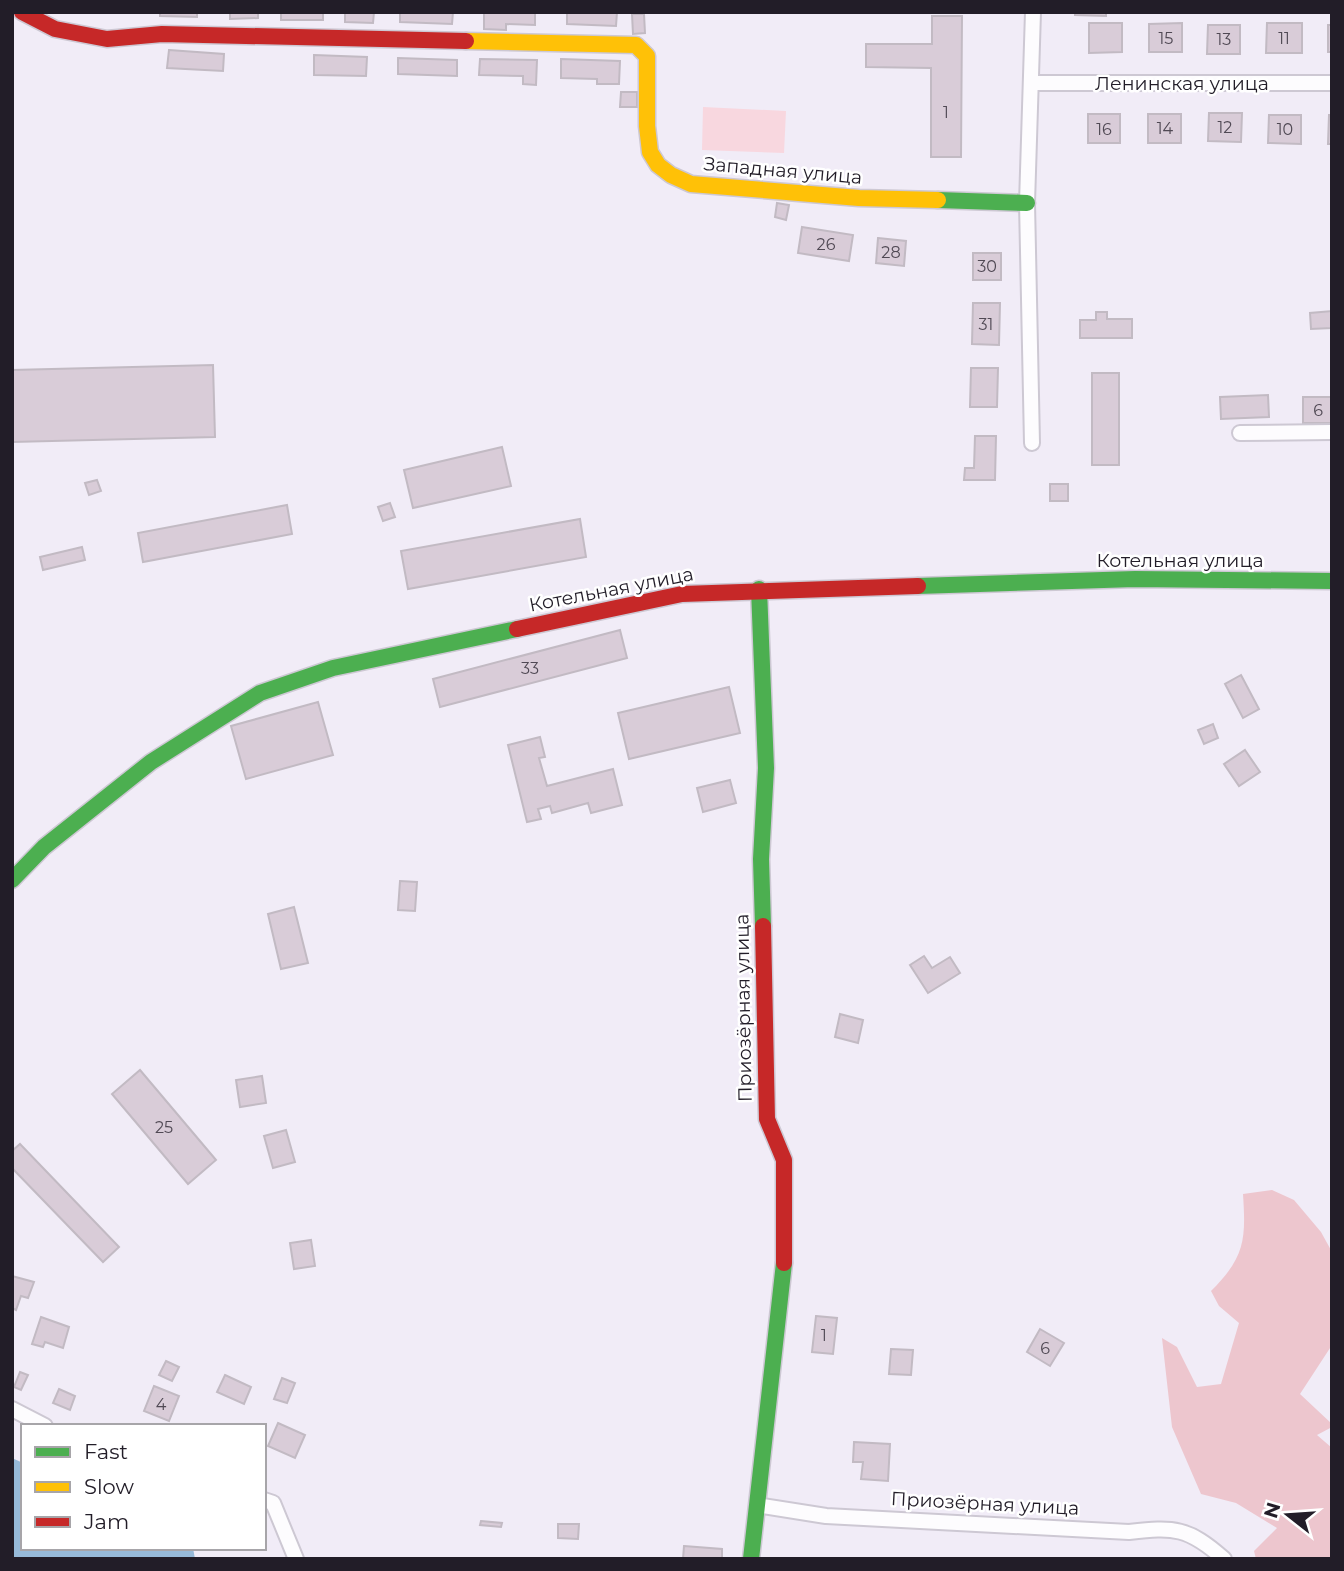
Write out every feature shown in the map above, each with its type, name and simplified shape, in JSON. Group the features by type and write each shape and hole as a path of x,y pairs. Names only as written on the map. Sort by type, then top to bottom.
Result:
{"street":[{"name":"Западная улица","path":"22,12 78,37 100,41 162,34 636,45 647,56 648,136 652,159 667,174 691,184 859,198 1027,203"},
{"path":"1032,443 1027,203 1033,12"},
{"name":"Ленинская улица","path":"1032,83 1332,83"},
{"path":"1240,433 1332,432"},
{"name":"Котельная улица","path":"12,880 44,847 150,762 260,693 334,668 682,594 759,589 1135,579 1332,581"},
{"name":"Приозёрная улица","path":"751,1559 785,1252 784,1160 767,1119 761,859 766,768 759,589"},
{"path":"12,1409 41,1424"},
{"path":"266,1501 273,1503 296,1559"},
{"name":"Приозёрная улица","path":"757,1506 826,1516 1129,1532 1170,1527 1193,1536 1224,1559"}],"shaded area":[{"path":"703,107 786,111 784,153 702,150"},
{"path":"1272,1190 1294,1200 1321,1232 1332,1252 1332,1345 1300,1394 1332,1424 1332,1427 1317,1435 1332,1448 1332,1559 1256,1559 1254,1551 1277,1528 1236,1503 1201,1494 1172,1427 1162,1338 1177,1347 1197,1387 1221,1384 1239,1323 1219,1306 1211,1291 1231,1268 1241,1247 1244,1224 1243,1194"}],"water":[{"path":"12,1458 21,1462 21,1550 193,1550 195,1559 12,1559"}],"building":[{"path":"160,12 197,12 197,17 160,16"},
{"path":"230,12 258,12 258,18 230,19"},
{"path":"281,12 323,12 323,20 281,20"},
{"path":"345,12 374,12 373,23 345,22"},
{"path":"400,12 453,12 452,24 400,22"},
{"path":"484,12 535,12 535,25 506,24 506,30 484,29"},
{"path":"567,12 617,12 616,26 567,24"},
{"path":"1075,12 1106,12 1106,16 1075,15"},
{"path":"632,14 644,14 645,33 633,34"},
{"path":"932,16 962,16 961,157 931,157 931,68 866,67 866,44 932,44"},
{"path":"1089,23 1122,23 1122,52 1089,53"},
{"path":"1182,23 1182,52 1149,52 1149,24"},
{"path":"1267,23 1302,23 1302,53 1266,53"},
{"path":"1208,25 1240,25 1240,54 1207,54"},
{"path":"1328,25 1332,25 1332,52 1328,52"},
{"path":"169,50 224,54 223,71 167,68"},
{"path":"314,55 367,57 366,76 314,75"},
{"path":"398,58 457,60 457,76 398,74"},
{"path":"480,59 537,60 536,85 523,84 523,76 479,75"},
{"path":"561,59 620,61 619,84 597,84 597,79 561,78"},
{"path":"621,92 637,92 637,107 620,107"},
{"path":"1209,113 1242,113 1241,142 1208,141"},
{"path":"1088,114 1120,114 1120,143 1088,143"},
{"path":"1148,114 1181,114 1181,143 1148,143"},
{"path":"1269,115 1301,115 1301,144 1268,143"},
{"path":"1329,115 1332,115 1332,144 1328,144"},
{"path":"777,203 789,205 786,220 775,217"},
{"path":"802,227 853,235 849,261 798,253"},
{"path":"878,238 906,241 904,266 876,263"},
{"path":"973,253 1001,253 1001,280 973,280"},
{"path":"973,303 1000,303 999,345 972,344"},
{"path":"1332,311 1332,328 1311,329 1310,313"},
{"path":"1096,312 1107,312 1107,319 1132,319 1132,338 1080,338 1080,320 1096,320"},
{"path":"213,365 215,437 12,442 12,370"},
{"path":"971,368 998,368 997,407 970,407"},
{"path":"1092,373 1119,373 1119,465 1092,465"},
{"path":"1268,395 1269,417 1221,419 1220,397"},
{"path":"1303,397 1332,397 1332,423 1303,423"},
{"path":"975,436 996,436 995,480 964,480 965,468 974,468"},
{"path":"502,447 511,486 413,508 404,470"},
{"path":"97,480 101,491 89,495 85,483"},
{"path":"1050,484 1068,484 1068,501 1050,501"},
{"path":"390,503 395,517 383,521 378,507"},
{"path":"287,505 292,534 143,562 138,533"},
{"path":"580,519 586,557 408,589 401,551"},
{"path":"82,547 85,560 43,570 40,557"},
{"path":"620,630 627,658 440,707 433,679"},
{"path":"1241,675 1259,709 1243,718 1225,684"},
{"path":"729,687 740,733 629,759 618,713"},
{"path":"318,702 333,755 246,779 231,726"},
{"path":"1213,724 1218,738 1204,744 1198,730"},
{"path":"540,737 545,757 539,758 547,786 613,769 622,805 591,813 588,803 552,813 550,806 538,809 541,819 527,822 508,745"},
{"path":"1245,750 1260,772 1239,786 1224,764"},
{"path":"730,780 736,803 703,812 697,788"},
{"path":"400,881 417,882 415,911 398,910"},
{"path":"294,907 308,963 281,969 268,914"},
{"path":"924,956 932,968 950,957 960,973 928,993 910,965"},
{"path":"840,1014 863,1020 858,1043 835,1037"},
{"path":"140,1070 216,1160 188,1184 112,1094"},
{"path":"262,1076 266,1103 240,1107 236,1080"},
{"path":"286,1130 295,1162 273,1168 264,1136"},
{"path":"20,1144 119,1247 103,1262 12,1168 12,1151"},
{"path":"311,1240 315,1266 294,1269 290,1243"},
{"path":"12,1276 34,1282 28,1298 21,1296 16,1310 12,1308"},
{"path":"816,1316 837,1318 833,1354 812,1352"},
{"path":"41,1317 69,1327 63,1348 45,1342 43,1347 32,1344"},
{"path":"1040,1329 1064,1343 1050,1366 1027,1352"},
{"path":"891,1349 913,1350 911,1375 889,1374"},
{"path":"166,1361 179,1367 172,1381 159,1375"},
{"path":"20,1372 28,1375 21,1390 14,1387"},
{"path":"225,1375 251,1387 244,1404 217,1392"},
{"path":"282,1378 295,1383 287,1403 274,1399"},
{"path":"154,1386 179,1396 169,1421 144,1411"},
{"path":"59,1389 75,1396 70,1410 53,1403"},
{"path":"278,1423 305,1435 295,1458 268,1446"},
{"path":"854,1442 890,1444 888,1481 861,1479 863,1462 853,1462"},
{"path":"481,1521 502,1523 501,1527 480,1525"},
{"path":"558,1524 579,1524 578,1539 558,1538"},
{"path":"684,1546 722,1549 722,1559 683,1559"}],"traffic: fast":[{"path":"938,200 1027,203"},
{"path":"918,586 1135,579 1332,581"},
{"path":"759,589 766,768 761,859 763,926"},
{"path":"12,880 44,847 151,762 260,693 333,668 517,629"},
{"path":"751,1559 784,1263"}],"traffic: slow":[{"path":"466,41 636,45 647,56 647,126 650,152 658,165 671,175 691,184 859,198 938,200"}],"traffic: jam":[{"path":"22,12 55,29 107,39 162,34 466,41"},
{"path":"517,629 682,594 918,586"},
{"path":"763,926 767,1119 784,1160 784,1263"}]}
